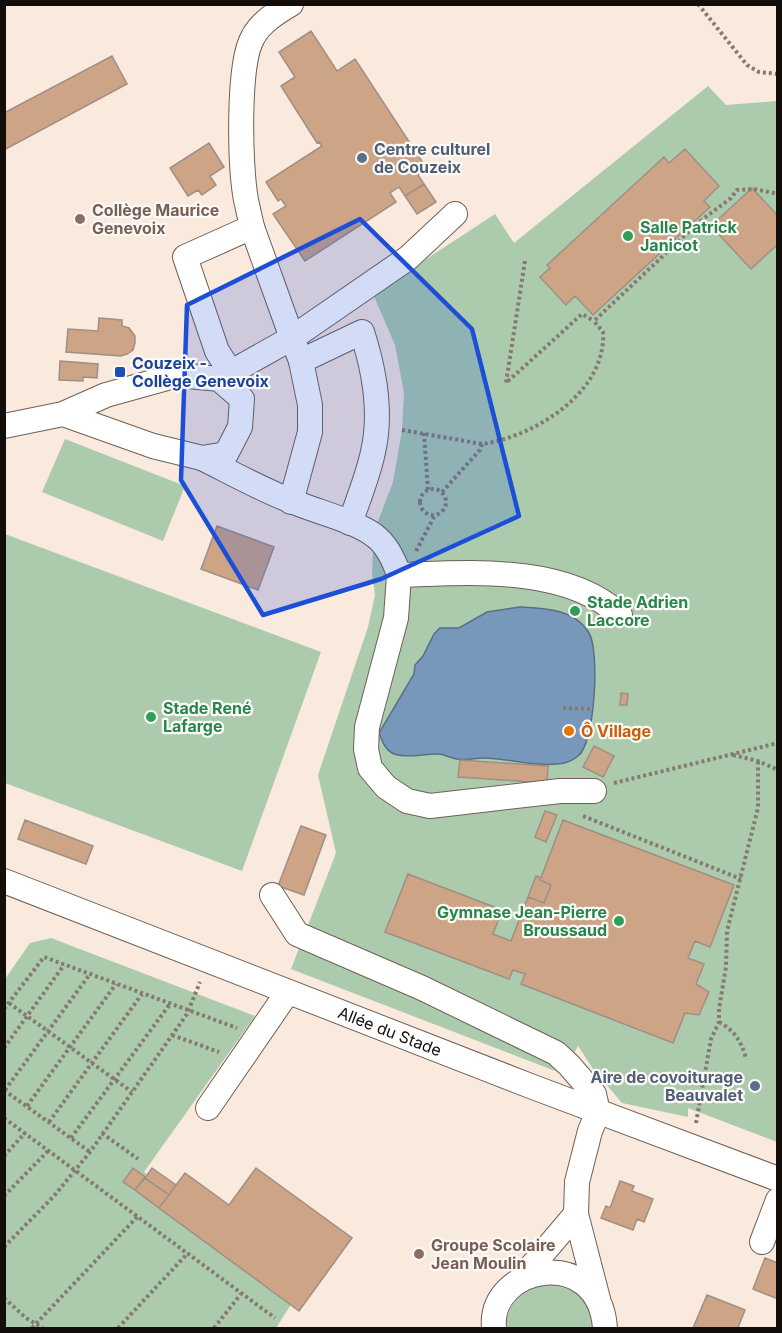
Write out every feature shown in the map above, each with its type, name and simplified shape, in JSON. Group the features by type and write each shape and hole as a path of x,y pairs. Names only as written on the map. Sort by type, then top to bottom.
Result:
{"street":[{"path":"291,4 264,22 252,38 242,80 246,199 252,227 301,361 310,405 310,432 291,502"},
{"path":"4,426 63,414 106,395 178,375 225,376 292,338 408,258 455,214"},
{"path":"202,458 226,454 240,428 242,399 225,376 185,257 252,227"},
{"path":"301,361 362,332 375,387 376,424 374,451 350,524"},
{"path":"63,414 153,446 202,458 291,502 376,536 405,574 368,727 366,749 370,768 386,787 406,801 430,806 560,791 594,791"},
{"path":"405,574 460,572 539,579 577,589 606,603 620,615"},
{"name":"Allée du Stade","path":"4,881 288,993 777,1179"},
{"path":"272,895 297,934 422,988 556,1053 570,1065 594,1094 598,1112 590,1131 578,1182 576,1214 604,1315 605,1329"},
{"path":"208,1108 288,993"},
{"path":"762,1242 777,1200"},
{"path":"494,1329 498,1306 507,1292 576,1214"},
{"path":"520,1280 536,1273 554,1272 571,1276 586,1285 598,1299"}],"path":[{"path":"698,4 747,65 759,72 777,74"},
{"path":"594,321 699,222 731,198 737,190 754,189 777,194"},
{"path":"402,430 482,444 495,442 518,434 555,414 573,401 594,371 602,351 603,332 594,321 582,314 506,383 525,261"},
{"path":"424,434 428,490"},
{"path":"441,492 480,450 482,444"},
{"path":"435,489 441,492 446,498 446,506 442,512 435,515 428,514 422,509 420,502 422,495 428,490 435,489"},
{"path":"405,574 435,515"},
{"path":"562,708 593,709"},
{"path":"594,791 620,781 777,743"},
{"path":"731,755 758,761 777,770"},
{"path":"696,1119 711,1039 719,1022 728,931 758,808 758,761"},
{"path":"573,812 741,879"},
{"path":"4,1009 44,957 238,1028 232,1036"},
{"path":"4,1247 54,1196 90,1152 188,1011 208,962"},
{"path":"4,1048 64,964"},
{"path":"90,974 4,1090 90,1152"},
{"path":"27,1106 116,984"},
{"path":"49,1122 142,994"},
{"path":"9,1003 132,1092"},
{"path":"71,1138 170,1004"},
{"path":"719,1022 740,1040 746,1058"},
{"path":"172,1035 220,1052 226,1044"},
{"path":"4,1118 275,1318"},
{"path":"4,1156 25,1133"},
{"path":"102,1133 138,1159"},
{"path":"4,1196 48,1150"},
{"path":"32,1329 138,1216"},
{"path":"118,1329 188,1253"},
{"path":"214,1329 241,1294"},
{"path":"4,1299 43,1329"}],"highlighted area":[{"path":"360,219 472,329 519,516 381,579 263,615 181,480 187,305"}],"green space":[{"name":"Stade Adrien Laccore","path":"708,86 726,105 777,101 777,1142 688,1108 688,1117 622,1103 593,1069 578,1046 563,1074 291,969 336,853 318,775 368,627 375,595 372,573 377,524 393,482 402,430 404,393 395,345 373,294 495,214 514,243"},
{"path":"65,439 185,486 163,541 42,492"},
{"name":"Stade René Lafarge","path":"5,534 321,652 242,871 5,783"},
{"path":"51,938 255,1016 144,1172 166,1189 157,1207 292,1303 276,1328 5,1328 5,979 30,943"},
{"path":"555,1283 572,1290 583,1299 590,1311 595,1328 505,1328 510,1308 520,1295 535,1287"}],"water":[{"path":"520,607 549,609 567,614 583,625 589,633 594,658 594,697 588,734 584,748 578,756 571,761 548,765 493,758 460,760 440,754 405,756 388,750 379,733 414,674 415,665 423,656 434,634 440,628 459,628 487,612"}],"building":[{"name":"Centre culturel de Couzeix","path":"311,31 337,71 355,59 427,169 418,175 424,184 405,196 399,187 390,193 396,202 305,261 273,214 286,206 281,199 278,201 266,182 322,146 319,142 317,143 281,86 295,77 279,52"},
{"path":"112,56 127,84 4,150 4,113"},
{"path":"209,143 224,167 210,176 216,185 202,195 198,190 188,196 170,168"},
{"name":"Salle Patrick Janicot","path":"685,149 719,186 704,201 710,207 593,315 575,296 566,305 540,277 550,268 547,265 664,157 669,163"},
{"path":"424,184 436,202 417,214 405,196"},
{"path":"752,188 778,216 778,244 751,269 711,226"},
{"path":"99,318 122,320 122,326 129,328 135,336 133,350 121,356 66,352 68,329 98,331"},
{"path":"60,361 98,364 97,378 83,377 83,381 59,380"},
{"path":"217,526 274,547 258,590 201,569"},
{"path":"621,693 628,694 627,705 620,705"},
{"path":"594,746 614,756 603,777 583,767"},
{"path":"460,760 548,766 547,783 458,777"},
{"path":"545,811 557,815 546,842 535,837"},
{"path":"25,820 93,846 86,864 18,839"},
{"name":"Gymnase Jean-Pierre Broussaud","path":"563,820 734,885 710,947 695,941 688,958 704,964 696,984 709,992 699,1015 685,1013 673,1043 521,984 525,974 513,970 509,979 385,932 408,874 502,910 493,934 511,941 528,897 544,903 551,885 540,880"},
{"path":"301,826 326,835 304,895 278,886"},
{"path":"536,876 551,885 544,903 528,897"},
{"path":"133,1168 145,1177 135,1190 123,1182"},
{"path":"152,1168 176,1185 169,1195 145,1178"},
{"path":"256,1168 352,1238 299,1311 159,1208 185,1173 229,1205"},
{"path":"145,1178 169,1195 159,1208 135,1190"},
{"path":"620,1181 634,1186 632,1191 653,1199 644,1222 637,1219 633,1230 601,1218 606,1206 610,1208"},
{"path":"765,1258 778,1263 778,1299 753,1289"},
{"path":"707,1295 745,1310 738,1328 693,1328"}],"place":[{"name":"Centre culturel de Couzeix","path":"362,158"},
{"name":"Collège Maurice Genevoix","path":"80,219"},
{"name":"Salle Patrick Janicot","path":"628,236"},
{"name":"Couzeix - Collège Genevoix","path":"120,372"},
{"name":"Stade Adrien Laccore","path":"575,611"},
{"name":"Stade René Lafarge","path":"151,717"},
{"name":"Ô Village","path":"569,731"},
{"name":"Gymnase Jean-Pierre Broussaud","path":"619,921"},
{"name":"Aire de covoiturage Beauvalet","path":"755,1086"},
{"name":"Groupe Scolaire Jean Moulin","path":"419,1254"}]}
